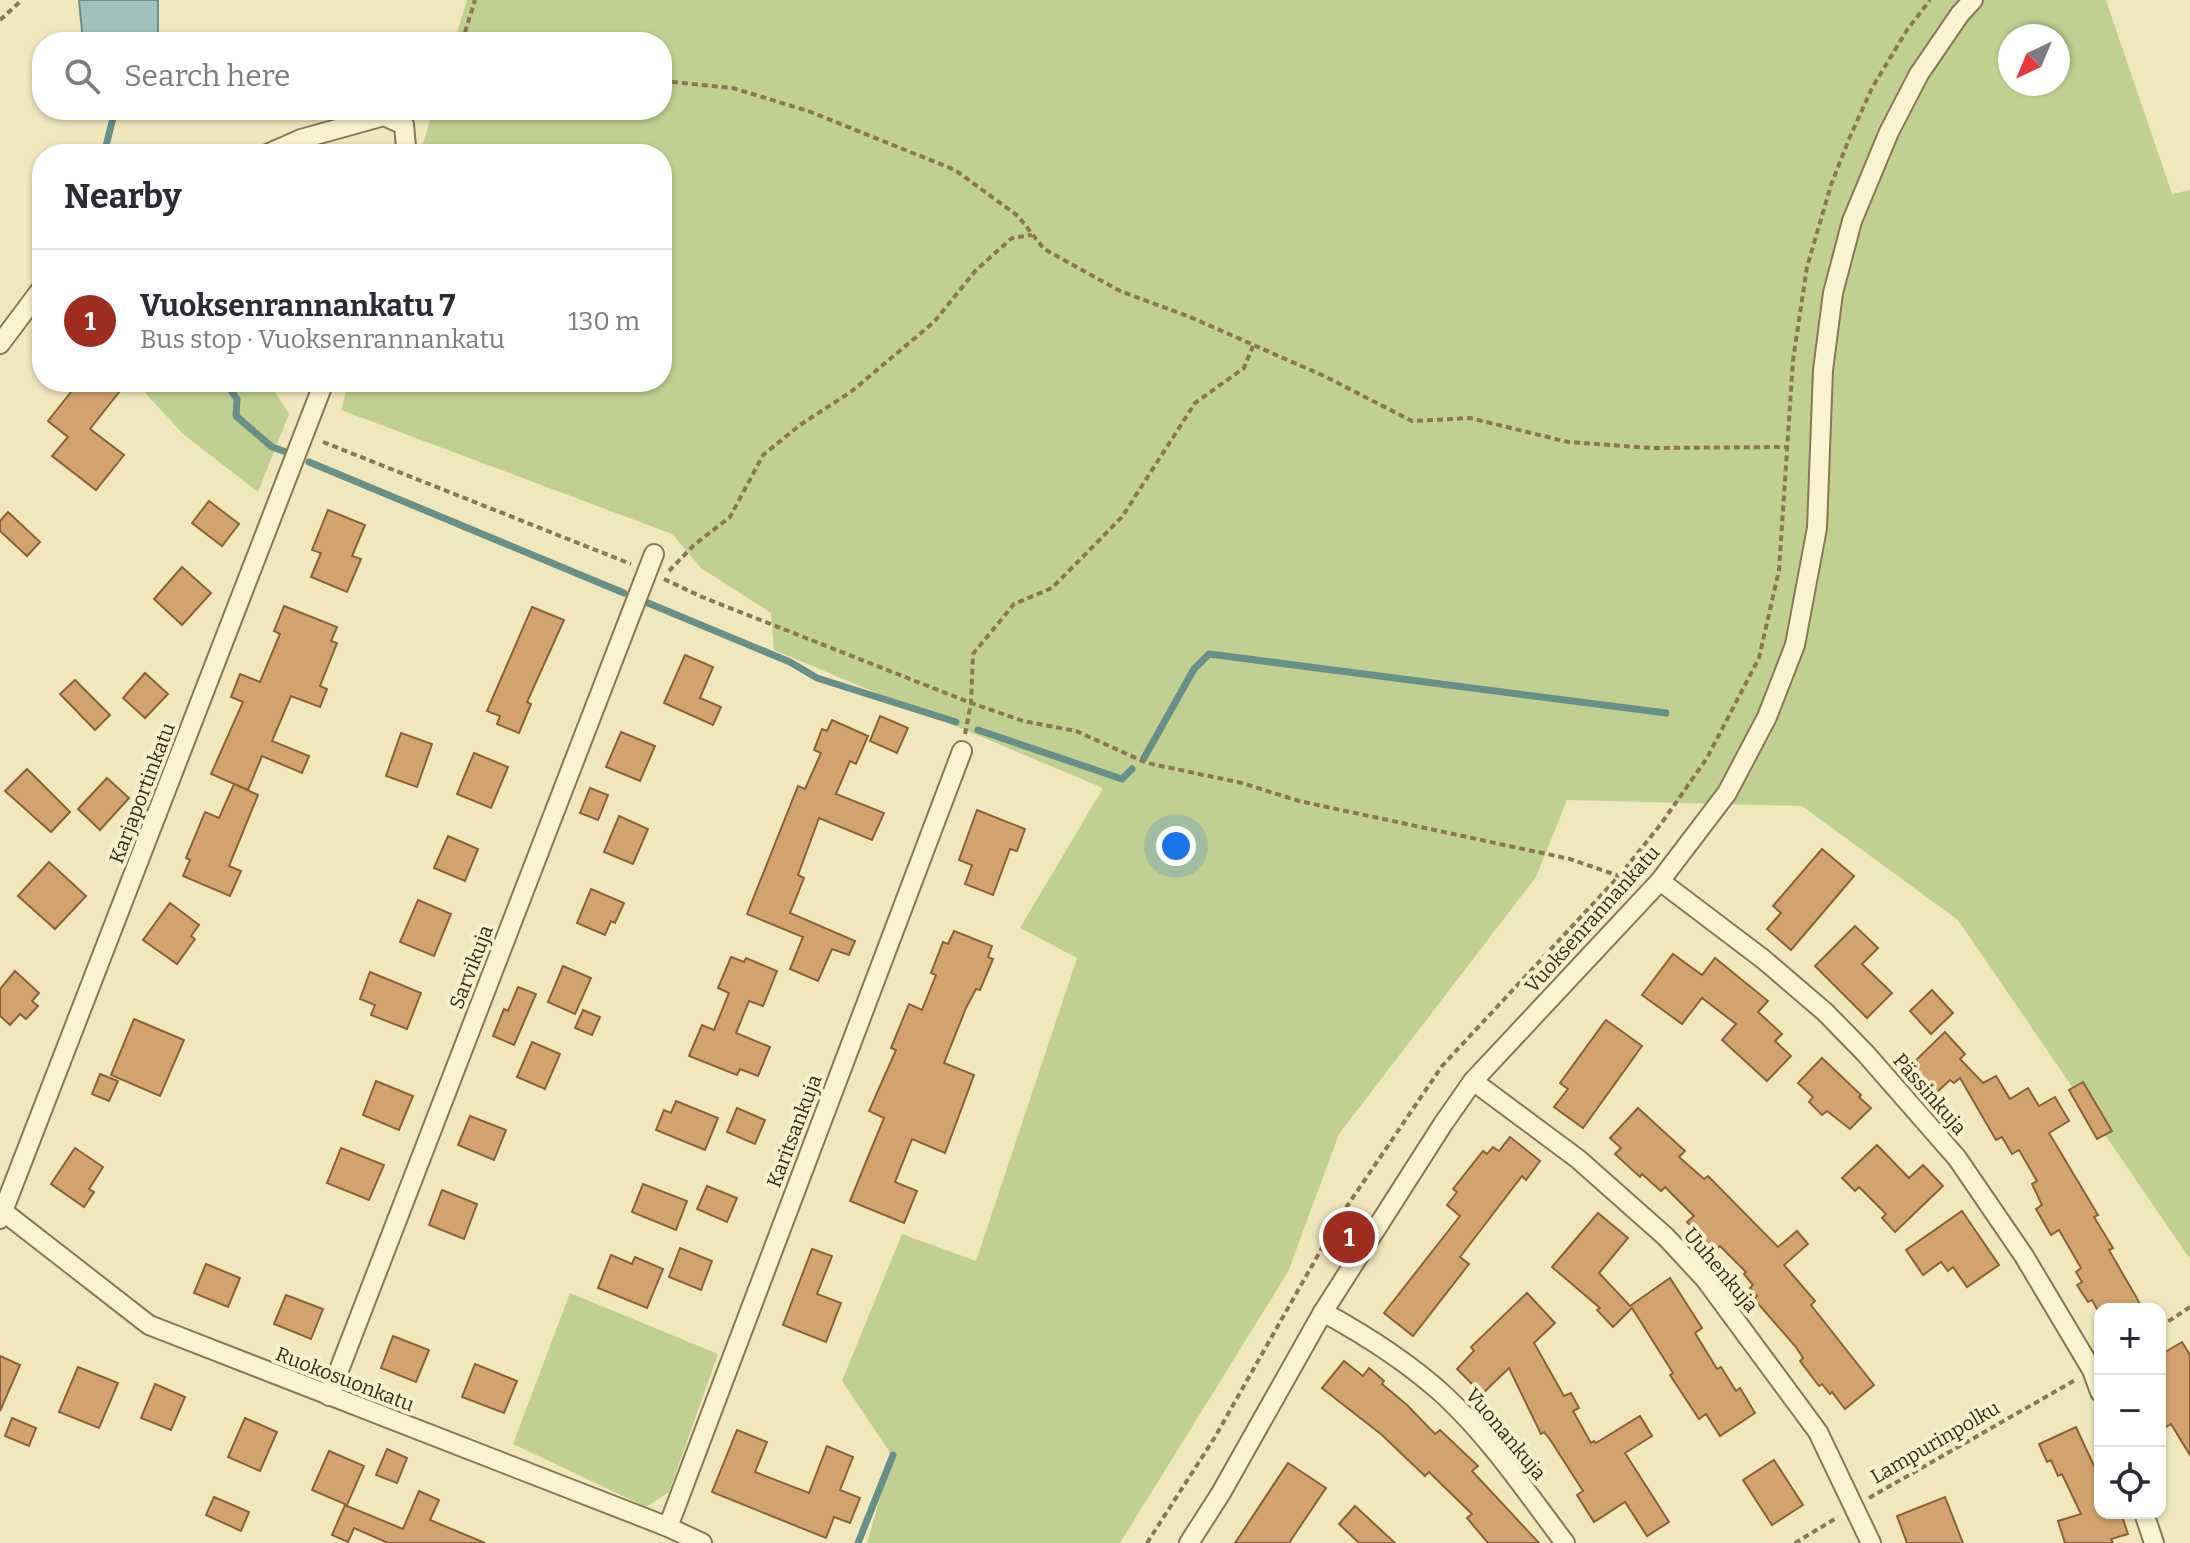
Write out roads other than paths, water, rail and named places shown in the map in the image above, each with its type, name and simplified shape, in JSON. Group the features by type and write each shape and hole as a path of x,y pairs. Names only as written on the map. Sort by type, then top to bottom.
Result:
{"street":[{"name":"Vuoksenrannankatu","path":"1189,1543 1221,1493 1323,1312 1473,1081 1660,881 1727,793 1767,717 1795,645 1817,528 1823,370 1833,293 1852,221 1889,132 1919,74 1973,0"},
{"path":"290,144 370,120"},
{"path":"393,120 404,125 406,144"},
{"path":"0,344 32,301"},
{"name":"Karjaportinkatu","path":"1,1213 321,392"},
{"name":"Sarvikuja","path":"329,1396 654,567"},
{"name":"Karitsankuja","path":"668,1527 962,751"},
{"name":"Pässinkuja","path":"1660,881 1763,959 1825,1012 1866,1054 1957,1158 2024,1256 2094,1376"},
{"name":"Uuhenkuja","path":"1473,1081 1578,1159 1666,1237 1705,1279 1818,1432 1871,1543"},
{"name":"Ruokosuonkatu","path":"1,1213 149,1325 668,1527 702,1543"},
{"name":"Vuonankuja","path":"1323,1312 1405,1362 1444,1395 1483,1437 1565,1543"},
{"path":"2146,1519 2154,1543"}],"water":[{"path":"79,0 158,0 158,32 82,32"}],"waterway":[{"path":"106,144 112,120"},
{"path":"232,392 237,399 236,416 272,447 286,452"},
{"path":"309,462 624,593"},
{"path":"648,603 790,662 817,678 956,722"},
{"path":"1144,758 1194,669 1209,654 1666,713"},
{"path":"978,730 1122,779 1132,769"},
{"path":"858,1543 893,1455"}],"place":[{"name":"Vuoksenrannankatu 7","path":"1349,1237"}]}
